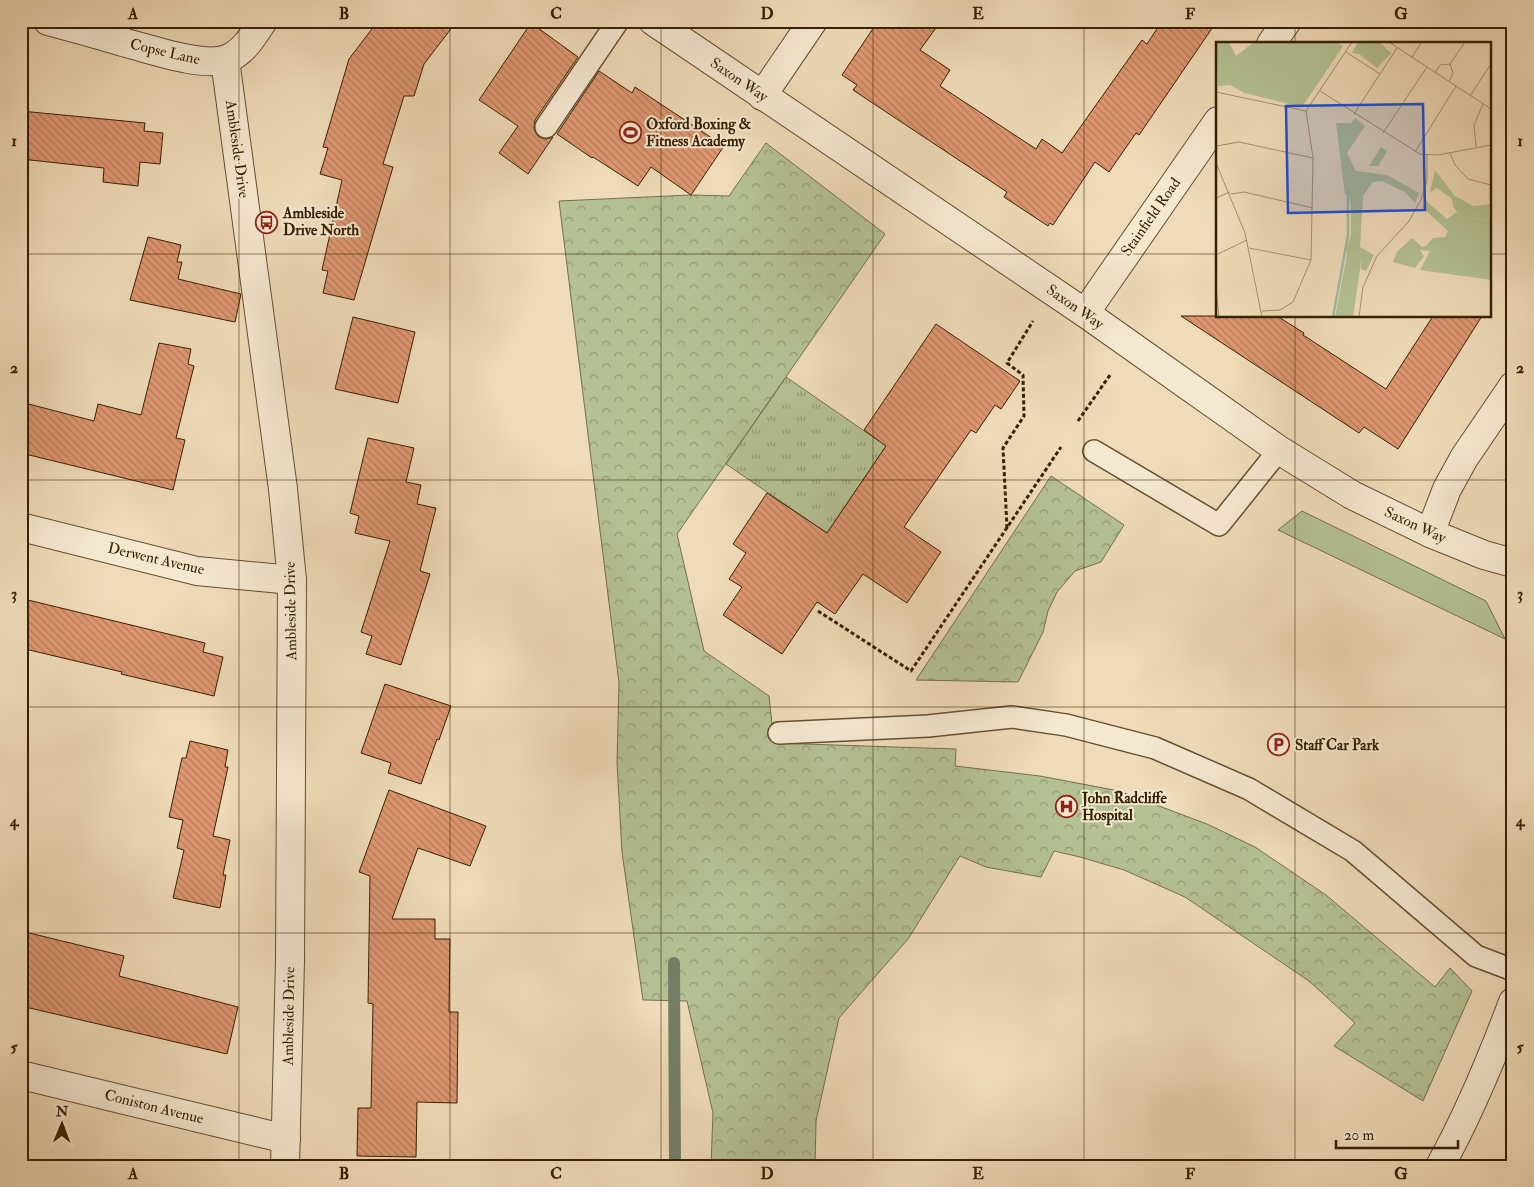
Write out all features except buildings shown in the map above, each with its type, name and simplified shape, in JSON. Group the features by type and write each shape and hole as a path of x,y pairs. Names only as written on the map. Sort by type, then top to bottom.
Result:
{"street":[{"name":"Copse Lane","path":"48,21 172,55 198,60 225,60"},
{"path":"225,60 240,52 263,21"},
{"name":"Saxon Way","path":"653,21 1053,291 1279,450 1352,495 1430,533 1484,555 1513,563"},
{"path":"762,96 813,21"},
{"path":"1272,42 1287,21"},
{"name":"Ambleside Drive","path":"225,60 282,479 292,580 290,961 286,1152"},
{"name":"Stainfield Road","path":"1085,313 1216,124"},
{"path":"1430,533 1447,490 1464,458 1513,386"},
{"name":"Derwent Avenue","path":"21,527 197,571 292,580"},
{"path":"1440,1166 1457,1136 1513,1002"},
{"name":"Coniston Avenue","path":"21,1075 286,1152"}],"lane":[{"path":"546,127 618,21"},
{"path":"1094,450 1219,525 1279,450"},
{"path":"779,733 928,726 1012,717 1066,725 1154,748 1249,789 1353,851 1476,956 1513,970"}],"path":[{"path":"818,611 911,671 1007,528 1003,448 1024,416 1023,376 1007,363 1053,291"}],"green space":[{"path":"766,143 885,234 677,534 704,651 769,696 774,743 956,749 955,766 1040,776 1119,791 1207,824 1255,847 1326,895 1435,987 1450,968 1472,991 1423,1101 1334,1046 1355,1023 1309,981 1185,897 1124,870 1054,851 1041,877 986,867 960,856 908,939 839,1018 816,1121 815,1166 711,1166 713,1113 687,1001 643,1000 622,852 617,763 619,683 559,201 691,195 729,196"},
{"path":"786,377 886,446 827,533 726,464"},
{"path":"1051,476 1124,525 1101,562 1075,571 1057,592 1048,611 1043,632 1018,682 916,680"},
{"path":"1302,511 1486,601 1505,639 1278,530"}],"waterway":[{"path":"674,963 675,1166"}],"place":[{"name":"Oxford Boxing & Fitness Academy","path":"630,133"},
{"name":"Ambleside Drive North","path":"267,222"},
{"name":"Staff Car Park","path":"1279,745"},
{"name":"John Radcliffe Hospital","path":"1066,807"}]}
